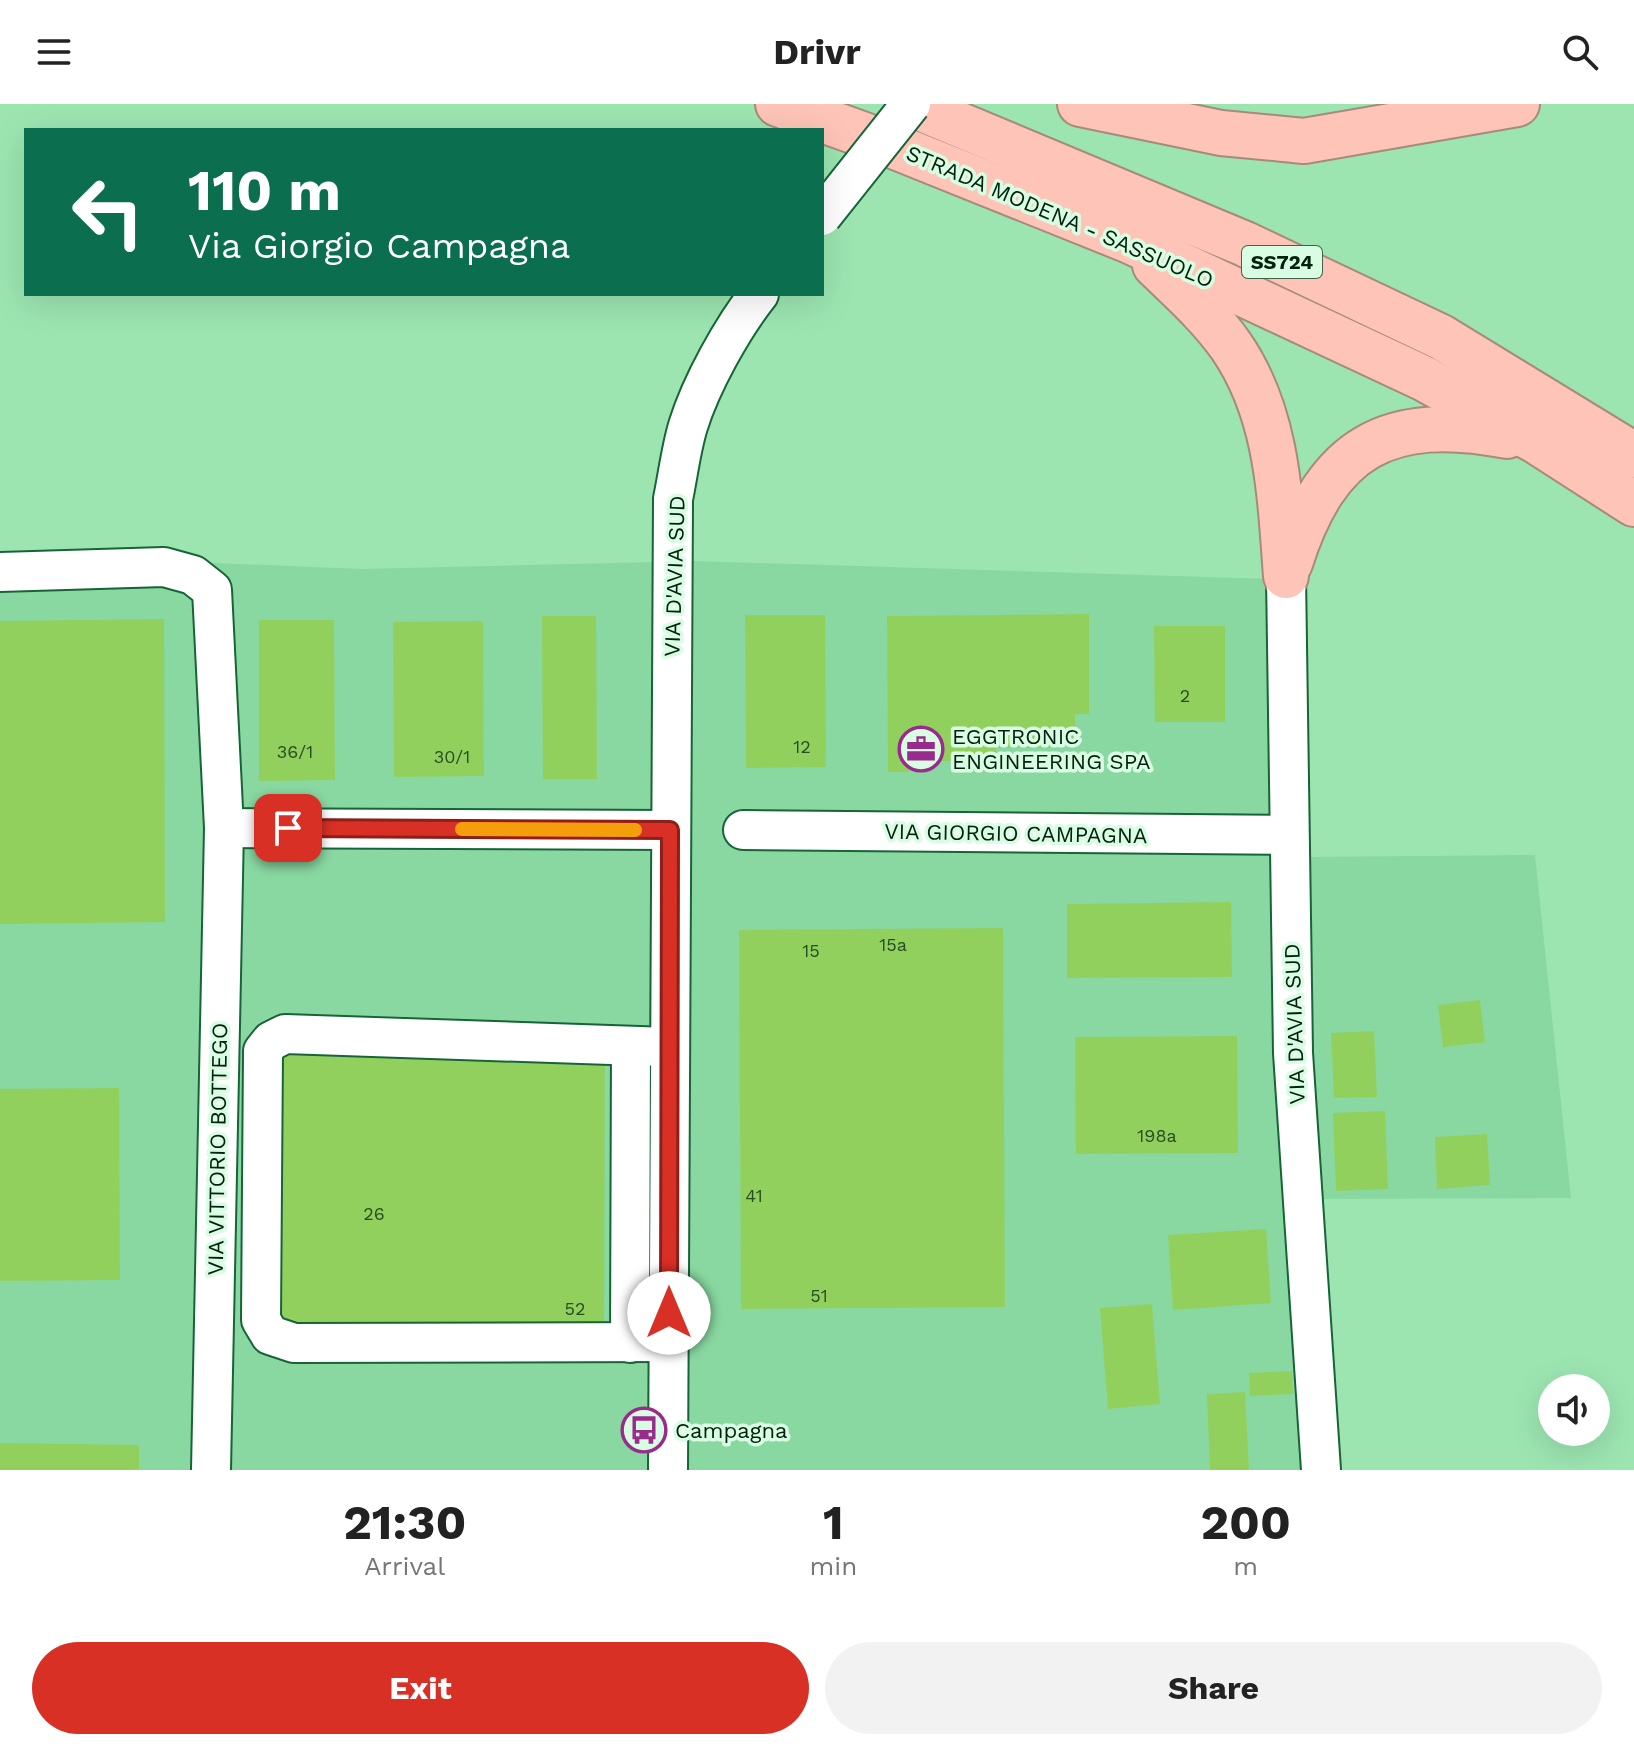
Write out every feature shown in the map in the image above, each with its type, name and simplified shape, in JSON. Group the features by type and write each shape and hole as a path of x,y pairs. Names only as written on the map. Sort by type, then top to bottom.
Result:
{"highway":[{"name":"STRADA MODENA - SASSUOLO","path":"778,104 881,141 1130,241 1425,379 1536,441 1634,504"},
{"name":"STRADA MODENA - SASSUOLO","path":"910,104 1245,244 1441,337 1634,455"},
{"path":"1080,104 1221,133 1304,141 1517,104"},
{"path":"1130,241 1200,309 1231,347 1255,389 1271,435 1286,576"},
{"path":"1286,576 1302,526 1320,491 1353,456 1389,435 1433,428 1472,429 1536,441"}],"street":[{"path":"824,213 910,104"},
{"name":"VIA D'AVIA SUD","path":"670,830 673,499 688,425 715,364 752,303"},
{"name":"VIA VITTORIO BOTTEGO","path":"0,572 164,567 193,575 212,590 224,828 211,1470"},
{"name":"VIA D'AVIA SUD","path":"1286,576 1293,1053 1321,1470"},
{"path":"224,828 670,830 668,1470"},
{"name":"VIA GIORGIO CAMPAGNA","path":"743,830 1288,835"},
{"path":"669,1047 285,1034 271,1041 263,1051 261,1305 261,1320 270,1335 294,1343 669,1342"},
{"path":"630,1343 631,1046"}],"shaded area":[{"path":"0,554 361,569 694,561 1303,580 1308,857 1535,855 1571,1198 1316,1199 1337,1470 0,1470"}],"building":[{"path":"1089,614 1089,714 1075,714 1075,738 1054,738 1054,748 996,748 996,755 975,755 975,761 909,761 909,772 888,772 887,616"},
{"path":"745,615 825,615 826,767 746,768"},
{"path":"542,616 596,616 597,779 543,779"},
{"path":"164,619 165,922 0,924 0,621"},
{"path":"259,620 334,620 335,780 259,781"},
{"path":"483,621 484,776 394,777 393,622"},
{"path":"1154,626 1225,626 1225,722 1155,722"},
{"path":"1231,902 1232,977 1067,978 1067,904"},
{"path":"1003,928 1005,1307 741,1309 739,930"},
{"path":"1480,1000 1485,1042 1443,1047 1438,1005"},
{"path":"1374,1031 1377,1097 1334,1098 1331,1033"},
{"path":"1237,1036 1238,1153 1076,1154 1075,1037"},
{"path":"275,1053 605,1054 604,1322 274,1322"},
{"path":"119,1088 120,1280 0,1281 0,1089"},
{"path":"1385,1111 1388,1189 1336,1191 1333,1113"},
{"path":"1487,1134 1490,1185 1437,1189 1435,1137"},
{"path":"1266,1229 1271,1303 1173,1310 1168,1235"},
{"path":"1152,1304 1160,1404 1108,1409 1100,1308"},
{"path":"1292,1371 1293,1394 1250,1396 1249,1373"},
{"path":"1245,1392 1249,1470 1210,1470 1207,1394"},
{"path":"0,1443 139,1445 139,1470 0,1470"}],"slow traffic":[{"path":"462,829 635,830"}],"place":[{"name":"EGGTRONIC ENGINEERING SPA","path":"921,749"},
{"name":"Campagna","path":"644,1430"}],"route":[{"path":"288,828 670,830 669,1313"}]}
